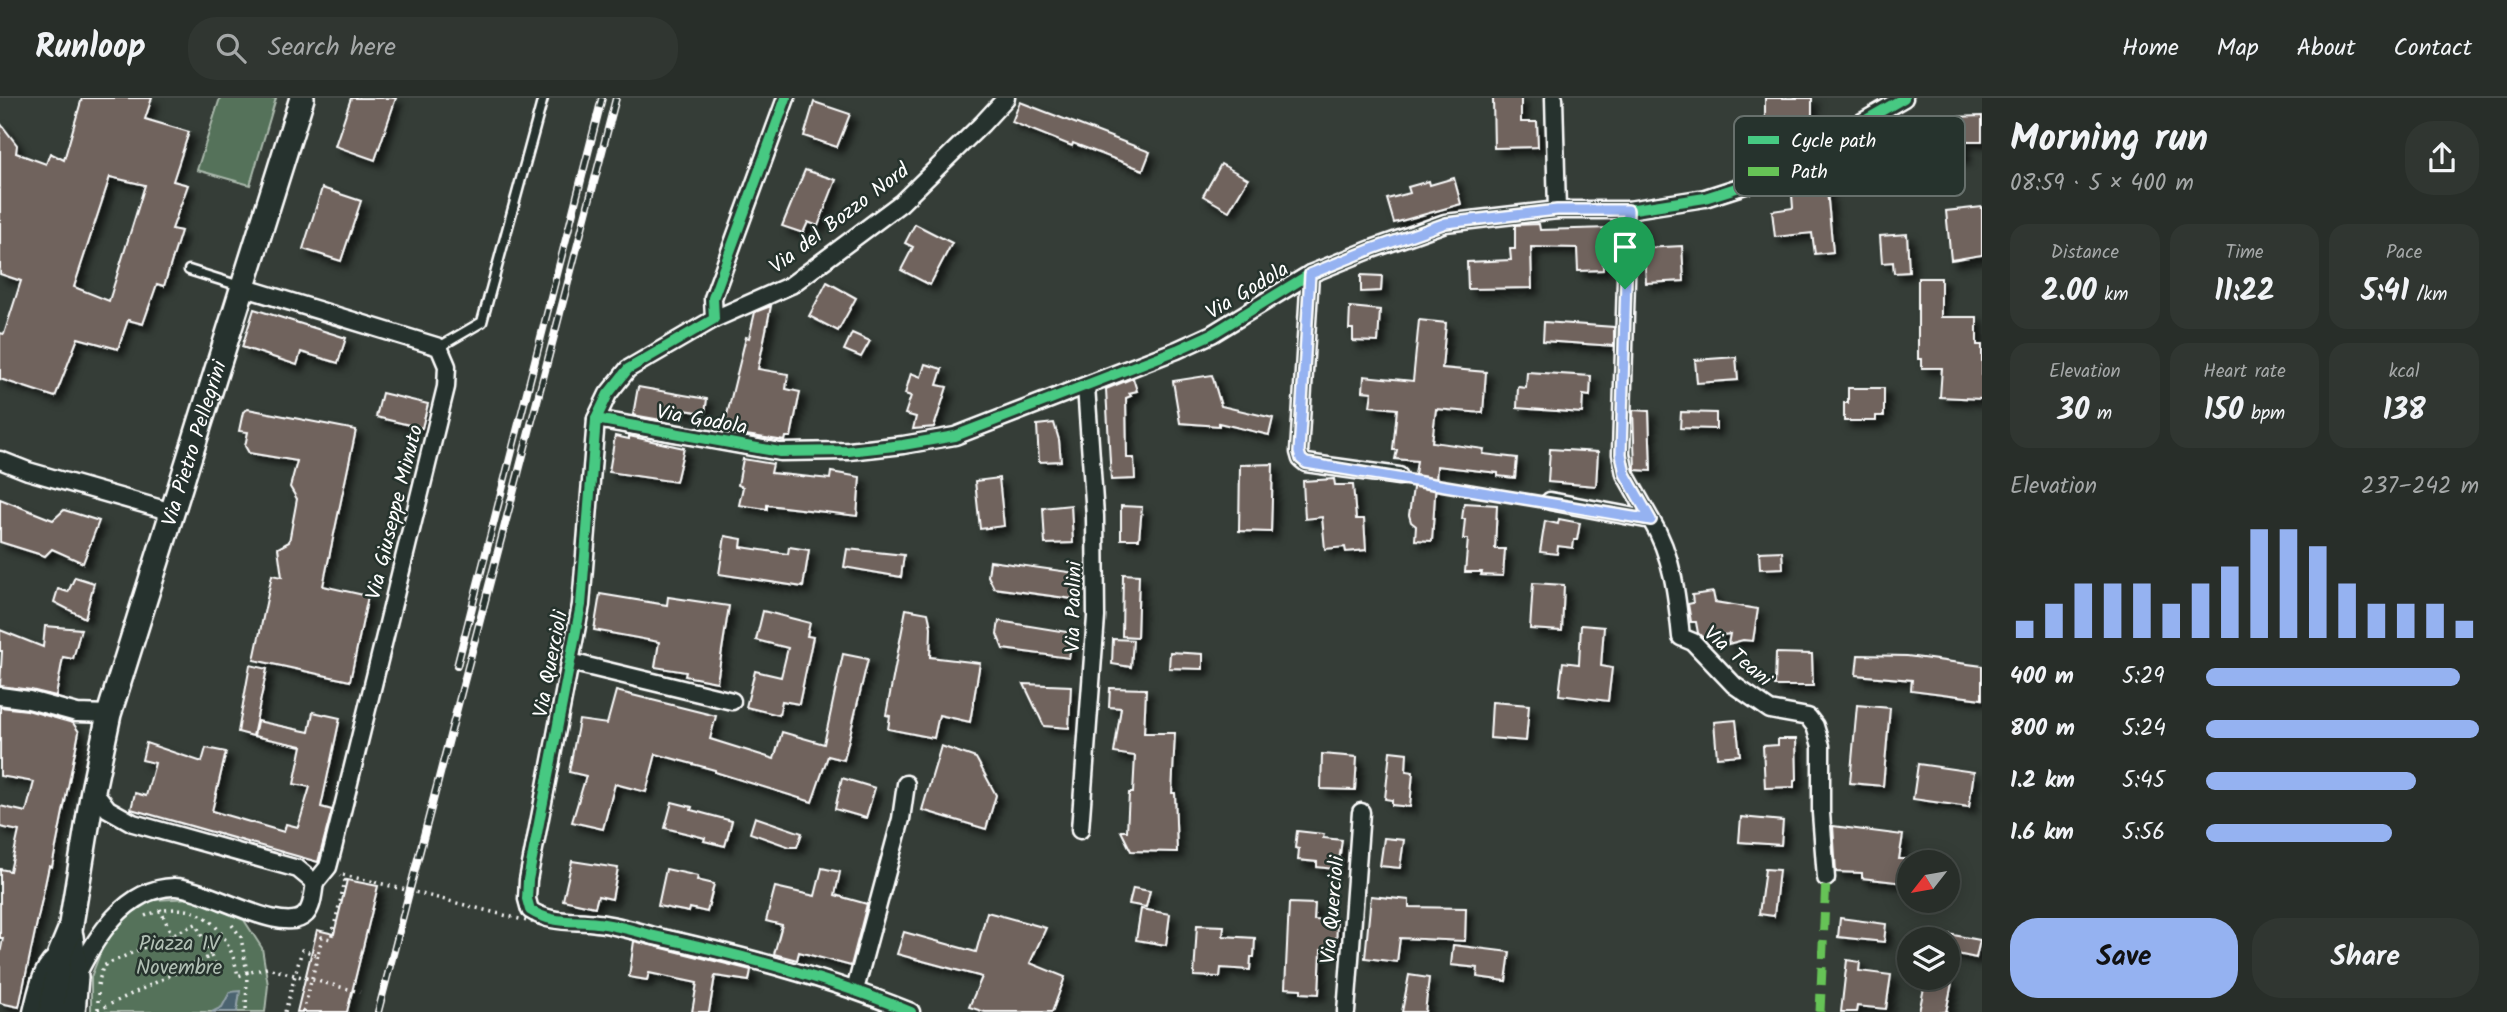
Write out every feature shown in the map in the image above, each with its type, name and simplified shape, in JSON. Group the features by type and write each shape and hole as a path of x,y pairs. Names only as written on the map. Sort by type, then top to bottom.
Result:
{"main road":[{"name":"Via Pietro Pellegrini","path":"70,930 93,790 109,714 302,98"},
{"path":"51,1012 60,954 70,930"},
{"path":"70,930 76,977 73,1012"}],"street":[{"path":"712,320 713,298 786,98"},
{"name":"Via del Bozzo Nord","path":"712,320 791,285 901,203 1006,98"},
{"path":"1554,98 1557,210"},
{"name":"Via Godola","path":"1873,116 1904,98"},
{"name":"Via Godola","path":"596,419 780,452 849,451 954,436 1212,334 1310,274 1446,223 1557,210 1628,210 1705,198 1734,189"},
{"name":"Via Teani","path":"1628,210 1621,454 1625,474 1666,551 1676,586 1681,637 1693,642 1734,685 1770,709 1808,717 1815,726 1821,746 1821,813 1826,878"},
{"path":"1310,274 1299,452 1301,459 1306,463 1399,476"},
{"path":"242,287 439,347"},
{"name":"Via Quercioli","path":"712,320 628,369 608,394 596,419 581,605 528,880 527,899 530,910 541,918 571,923 596,923 727,952 855,990 911,1012"},
{"name":"Via Giuseppe Minuto","path":"76,977 90,949 108,923 128,905 151,892 175,887 216,897 263,917 285,922 306,914 315,883 328,867 446,387 447,366 439,347"},
{"name":"Via Paolini","path":"1080,830 1096,617 1095,516 1086,386"},
{"path":"0,460 28,471 172,512"},
{"path":"1550,501 1651,520"},
{"name":"Via Quercioli","path":"570,662 732,701"},
{"path":"0,696 29,700 77,713 109,714"},
{"path":"855,990 901,819 906,784"},
{"path":"93,790 108,809 133,823 298,869 315,883"},
{"name":"Via Quercioli","path":"1346,1012 1361,812"},
{"path":"32,1012 40,980 50,959 60,954"}],"lane":[{"path":"439,347 482,322 543,98"},
{"path":"189,270 242,287"}],"path":[{"path":"1399,476 1550,501"},
{"path":"303,1012 322,937 331,939 345,881 335,873 543,925"},
{"path":"139,918 160,909 179,908 206,918 221,931 229,943 239,976 267,968 360,992"},
{"path":"160,909 173,935"},
{"path":"103,966 206,918"},
{"path":"196,924 217,967"},
{"path":"238,929 245,952 246,1012"},
{"path":"285,1012 302,950 318,955"},
{"path":"106,958 99,985 98,1011 211,956"}],"green space":[{"path":"220,98 276,98 250,185 197,170"},
{"name":"Piazza IV Novembre","path":"193,898 244,920 262,948 268,985 265,1012 91,1012 91,977 103,946 124,918 153,900"}],"water":[{"path":"240,991 237,1012 212,1012 222,1007 230,992"}],"building":[{"path":"82,98 152,98 145,119 189,132 173,181 188,185 172,229 181,231 164,286 157,284 143,324 128,320 118,349 78,338 55,397 0,379 0,333 4,334 21,281 0,274 0,123 17,145 16,153 46,164 50,153 64,160","holes":["110,177 145,185 109,301 74,287"]},
{"path":"351,98 396,98 375,160 335,146"},
{"path":"1493,98 1521,98 1521,122 1537,122 1538,147 1494,148"},
{"path":"1765,98 1812,98 1812,116 1765,116"},
{"path":"814,102 850,114 837,147 804,136"},
{"path":"1020,102 1150,152 1143,170 1012,122"},
{"path":"1982,116 1982,141 1965,141 1965,117"},
{"path":"1221,164 1248,179 1229,211 1203,196"},
{"path":"805,170 836,180 818,226 808,222 803,233 782,226"},
{"path":"1454,178 1461,204 1394,223 1387,199 1410,193 1408,187 1429,181 1430,185"},
{"path":"322,188 361,201 341,261 303,249"},
{"path":"1792,196 1828,196 1833,252 1815,254 1812,233 1775,237 1772,211 1793,208"},
{"path":"1982,207 1982,255 1951,260 1946,211"},
{"path":"915,224 952,243 930,285 901,270 913,247 905,243"},
{"path":"1539,224 1540,230 1610,228 1611,247 1603,247 1603,270 1578,271 1577,248 1531,247 1532,288 1468,289 1467,262 1511,260 1510,249 1515,249 1515,225"},
{"path":"1907,234 1909,272 1894,273 1893,262 1882,263 1880,236"},
{"path":"1682,246 1684,281 1646,283 1644,248"},
{"path":"1361,275 1382,276 1381,291 1361,292"},
{"path":"1918,278 1941,278 1941,317 1977,317 1977,345 1982,345 1982,399 1940,397 1942,368 1922,368 1922,359 1918,359"},
{"path":"827,282 856,298 838,331 809,316"},
{"path":"771,306 758,369 788,374 786,389 800,392 791,437 786,437 785,441 727,432 728,428 724,427 746,337 749,338 755,312"},
{"path":"1350,307 1380,310 1378,342 1353,341 1353,329 1349,329"},
{"path":"254,309 346,338 338,363 301,352 297,365 242,347"},
{"path":"1419,320 1446,323 1442,368 1486,372 1483,413 1436,409 1432,442 1484,449 1483,454 1517,458 1515,478 1498,476 1498,473 1437,466 1432,541 1415,540 1416,526 1409,515 1417,461 1395,459 1397,450 1393,450 1397,409 1370,406 1372,392 1363,391 1364,376 1413,381"},
{"path":"1544,322 1614,327 1614,346 1543,341"},
{"path":"852,333 870,341 861,357 844,350"},
{"path":"1736,357 1738,380 1697,383 1695,360"},
{"path":"925,364 942,369 937,385 947,387 934,427 913,429 916,417 905,414 911,396 905,394 911,373 921,377"},
{"path":"1527,372 1591,376 1590,396 1583,395 1582,413 1517,408 1518,387 1526,388"},
{"path":"1212,375 1221,406 1273,418 1269,435 1219,423 1219,426 1180,423 1173,381"},
{"path":"1133,378 1137,391 1129,393 1131,396 1126,398 1127,458 1134,458 1135,479 1111,480 1106,389"},
{"path":"638,387 707,399 705,413 663,407 661,420 633,415"},
{"path":"1848,388 1884,388 1884,416 1876,416 1876,421 1844,421 1844,403 1848,403"},
{"path":"382,393 428,404 422,428 376,417"},
{"path":"248,409 356,430 323,586 368,596 350,681 254,660 272,575 282,577 278,548 289,542 297,499 290,487 297,461 249,453 245,446 248,432 239,431 243,412"},
{"path":"1633,410 1649,411 1651,471 1635,470"},
{"path":"1681,412 1716,413 1716,429 1680,428"},
{"path":"1054,423 1061,461 1039,462 1037,425"},
{"path":"615,436 629,439 629,436 684,448 676,482 609,472"},
{"path":"1550,449 1598,452 1596,486 1548,482"},
{"path":"743,459 773,464 771,473 830,479 831,472 860,477 857,516 767,505 767,509 739,505 743,487 738,485"},
{"path":"1273,464 1271,532 1239,531 1240,465"},
{"path":"999,478 1004,526 980,529 975,481"},
{"path":"1334,479 1335,485 1353,485 1356,519 1364,519 1366,550 1346,552 1345,547 1325,549 1322,517 1305,519 1303,481"},
{"path":"0,499 53,520 64,510 99,521 83,563 52,549 45,556 0,542"},
{"path":"1464,503 1497,505 1495,549 1505,549 1503,576 1465,572 1468,539 1463,539"},
{"path":"1071,505 1073,543 1045,544 1043,508"},
{"path":"1121,506 1142,507 1139,539 1121,539"},
{"path":"1559,519 1580,523 1573,548 1558,546 1557,554 1540,552 1545,521 1558,524"},
{"path":"725,536 742,539 741,547 788,554 789,547 809,550 803,587 719,574"},
{"path":"847,549 904,555 901,577 844,567"},
{"path":"1782,551 1783,568 1760,569 1759,552"},
{"path":"990,561 1076,573 1073,599 994,588 988,576"},
{"path":"1123,574 1139,575 1137,637 1122,636"},
{"path":"75,577 94,583 85,618 54,602 58,589 68,592"},
{"path":"1533,583 1564,585 1562,631 1530,629"},
{"path":"1713,592 1715,602 1758,609 1753,641 1743,640 1728,644 1730,634 1703,638 1698,633 1696,622 1691,622 1688,604 1693,603 1692,595"},
{"path":"600,594 667,605 668,597 729,606 717,682 685,676 686,672 655,667 659,642 594,630"},
{"path":"906,609 928,613 931,627 930,657 980,663 970,722 939,715 934,738 888,729 890,716 886,715"},
{"path":"763,611 810,623 807,636 813,637 799,704 782,701 779,715 746,707 755,671 781,677 788,648 756,640"},
{"path":"999,621 1073,633 1069,658 1003,649 997,634"},
{"path":"1581,625 1604,627 1601,666 1612,668 1608,701 1559,695 1563,662 1579,664"},
{"path":"45,626 81,629 73,659 63,657 56,696 0,686 0,630 43,647"},
{"path":"1113,639 1133,640 1131,667 1112,664"},
{"path":"1170,652 1203,654 1203,669 1169,668"},
{"path":"1776,653 1812,654 1813,686 1775,686"},
{"path":"843,654 868,659 844,760 828,756 812,802 656,754 646,792 615,784 603,829 572,822 586,776 569,772 579,720 607,724 616,691 716,716 710,739 774,759 782,732 824,744"},
{"path":"1858,655 1907,656 1982,666 1982,699 1911,690 1912,680 1856,675"},
{"path":"250,665 267,669 253,736 238,732"},
{"path":"1024,684 1071,686 1069,728 1044,726"},
{"path":"1110,688 1146,689 1144,733 1175,733 1172,793 1175,793 1177,852 1131,851 1121,831 1127,831 1135,756 1114,753 1121,708 1109,707"},
{"path":"1492,702 1529,705 1526,741 1490,738"},
{"path":"1857,705 1890,708 1883,786 1850,783"},
{"path":"0,707 27,710 73,723 79,732 52,867 49,866 19,1007 0,1003 0,954 3,938 0,938 0,869 10,871 19,831 0,827 0,806 26,812 34,782 0,776"},
{"path":"313,712 340,718 321,807 332,810 318,862 131,809 135,793 146,796 155,763 142,760 146,743 202,762 206,748 226,752 212,811 284,832 286,824 298,827 310,787 294,784 302,746 254,736 257,721 309,732"},
{"path":"1736,720 1740,755 1717,757 1714,722"},
{"path":"1778,739 1796,739 1797,779 1794,780 1794,787 1765,788 1763,746 1778,745"},
{"path":"941,746 976,758 996,795 986,829 922,810"},
{"path":"1390,751 1407,753 1406,771 1413,772 1410,807 1392,805 1392,800 1385,799"},
{"path":"1322,754 1357,757 1355,790 1321,789"},
{"path":"1918,764 1974,772 1969,807 1913,799"},
{"path":"842,778 875,788 866,818 835,809"},
{"path":"672,802 732,821 725,846 665,828"},
{"path":"755,817 802,833 797,847 750,833"},
{"path":"1741,817 1783,821 1781,845 1739,842"},
{"path":"1833,826 1903,835 1900,850 1897,850 1897,882 1862,878 1862,873 1836,872"},
{"path":"1297,831 1324,834 1323,838 1342,840 1339,861 1336,860 1334,869 1317,867 1317,862 1298,860 1299,849 1295,848"},
{"path":"1384,838 1404,840 1400,868 1380,866"},
{"path":"572,861 618,868 612,899 598,896 595,907 563,900"},
{"path":"822,868 840,872 835,895 867,904 851,966 799,952 797,960 774,954 782,925 766,921 775,887 815,896"},
{"path":"666,869 698,876 697,880 714,884 707,912 690,908 689,912 658,906"},
{"path":"1765,869 1779,870 1774,916 1759,914"},
{"path":"347,880 378,886 347,1012 297,1012 317,930 334,934"},
{"path":"1133,888 1150,891 1146,907 1129,904"},
{"path":"1371,896 1409,900 1409,907 1466,908 1465,941 1400,938 1397,962 1365,958"},
{"path":"1289,903 1315,904 1314,920 1337,921 1336,951 1321,950 1319,994 1301,993 1301,989 1285,988"},
{"path":"1141,909 1170,914 1166,945 1136,940"},
{"path":"987,912 1046,928 1030,963 1065,977 1052,1012 985,1012 969,1007 982,977 897,954 904,932 976,952"},
{"path":"1840,918 1886,924 1884,942 1838,937"},
{"path":"1197,925 1224,926 1223,936 1255,938 1250,970 1221,968 1220,977 1194,976"},
{"path":"1960,936 1980,940 1976,958 1960,955"},
{"path":"634,941 751,970 749,981 715,976 709,1012 692,1012 697,983 649,973 647,980 629,977"},
{"path":"1453,945 1510,952 1506,981 1477,977 1478,968 1451,965"},
{"path":"1847,960 1860,962 1859,971 1891,975 1886,1009 1857,1006 1856,1012 1841,1012"},
{"path":"1409,975 1429,978 1425,1012 1402,1012"},
{"path":"1924,990 1951,990 1946,1012 1919,1012"}],"railway":[{"path":"457,666 602,98"},
{"path":"378,1012 616,98"}],"marked path":[{"path":"1820,1012 1826,878"}],"cycle path":[{"path":"786,98 713,298 714,319 628,369 608,394 596,419 581,605 528,880 527,899 530,910 546,918 611,925 752,959 849,988 911,1012"},
{"path":"1873,116 1904,98"},
{"path":"596,419 780,452 849,451 955,436 1177,350 1212,334 1310,274 1445,223 1557,210 1628,210 1705,198 1734,189"}],"route":[{"path":"1557,210 1628,210 1625,289 1621,454 1625,474 1651,520 1399,476 1306,463 1301,459 1299,452 1310,274 1446,223 1557,210"}]}
